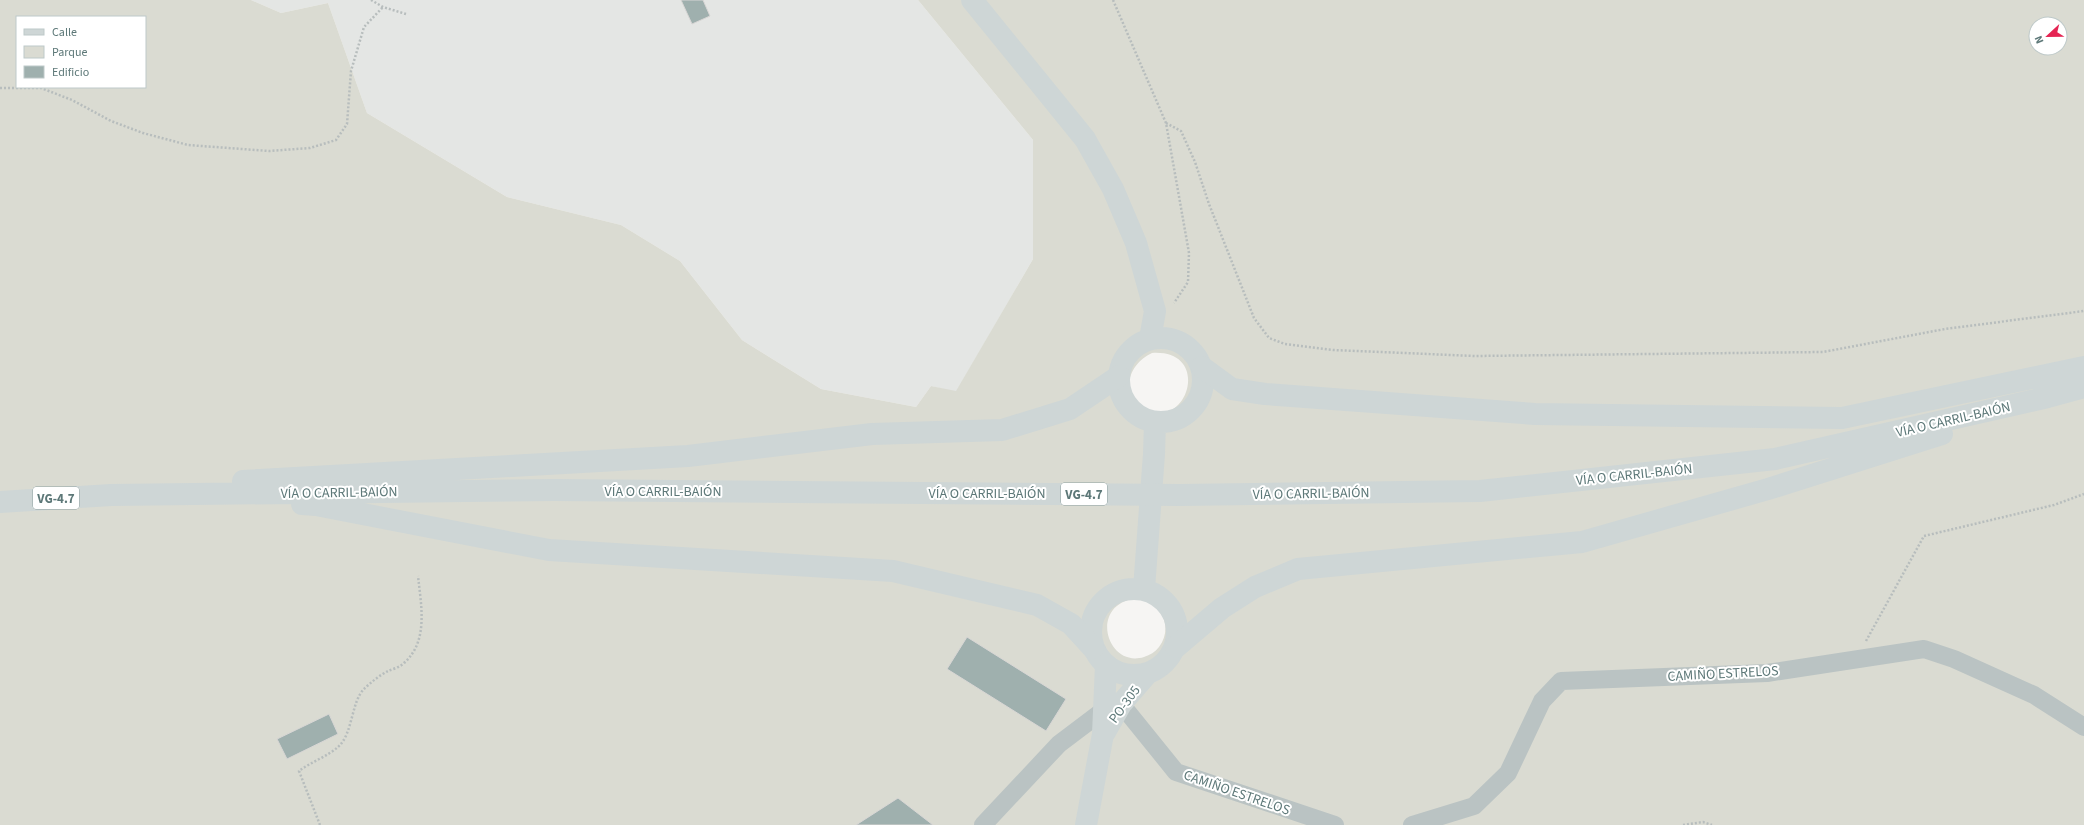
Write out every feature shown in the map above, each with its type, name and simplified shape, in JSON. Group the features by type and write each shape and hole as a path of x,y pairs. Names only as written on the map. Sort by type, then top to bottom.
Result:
{"main road":[{"path":"972,0 1085,139 1113,190 1136,243 1155,311 1150,339"},
{"path":"1163,337 1176,340 1187,346 1196,355 1202,367 1204,379 1198,403 1190,412 1173,420 1155,422 1143,418 1132,411 1124,401 1120,389 1119,376 1122,364 1129,352 1138,344 1150,339 1163,337"},
{"path":"1202,367 1232,389 1265,394 1535,414 1842,418 2084,367"},
{"path":"111,495 272,478 688,456 872,434 1002,430 1070,409 1119,376"},
{"name":"VÍA O CARRIL-BAIÓN","path":"0,502 111,495 554,490 1180,495 1480,491 1776,459 2048,397 2084,386"},
{"path":"1176,646 1222,608 1248,592 1298,569 1582,542 1775,487 1898,449 2048,397"},
{"path":"1144,589 1155,422"},
{"path":"111,495 316,505 549,550 893,571 1037,605 1071,624 1100,657"},
{"name":"PO-305","path":"1100,657 1118,673 1133,676 1147,674 1160,668 1165,664 1176,646 1178,632 1176,617 1168,605 1157,595 1144,589 1130,588 1117,592 1106,599 1097,609 1092,622 1091,635 1100,657 1112,707"},
{"name":"PO-305","path":"1086,825 1103,734 1112,707 1147,674"}],"street":[{"name":"CAMIÑO ESTRELOS","path":"1412,825 1474,806 1508,772 1542,701 1561,681 1767,673 1924,649 1954,659 2034,695 2084,727"},
{"name":"CAMIÑO ESTRELOS","path":"1112,707 1176,772 1335,825"},
{"path":"983,825 1059,744 1112,707"}],"path":[{"path":"371,0 406,14"},
{"path":"1113,0 1166,122 1189,252 1188,282 1173,304 1155,311"},
{"path":"0,88 41,88 72,100 111,121 143,133 188,145 269,150 310,148 336,140 347,124 351,71 364,27 383,6"},
{"path":"1166,122 1180,131 1196,162 1209,204 1254,318 1269,338 1285,344 1333,350 1475,356 1823,352 1944,329 2084,311"},
{"path":"1856,659 1924,536 2054,505 2084,494"},
{"path":"320,825 299,771 310,762 339,747 352,722 357,701 363,690 386,672 404,663 417,645 421,633 418,576"},
{"path":"1683,825 1703,822 1712,825"}],"shaded area":[{"path":"251,0 918,0 1033,140 1033,259 956,392 931,386 916,407 821,389 742,340 680,261 621,225 507,197 367,113 328,3 281,13"}],"green space":[{"path":"0,0 251,0 281,13 328,3 367,113 507,197 621,225 680,261 742,340 821,389 916,407 931,386 956,391 1033,259 1033,140 918,0 2084,0 2084,825 0,825","holes":["1152,353 1172,356 1183,364 1188,377 1186,391 1180,403 1169,411 1156,413 1140,405 1130,391 1129,383 1134,369 1145,357","1139,598 1154,605 1163,617 1165,624 1163,639 1159,647 1154,652 1144,657 1131,658 1120,653 1112,645 1108,634 1108,622 1112,611 1123,602"]}],"building":[{"path":"681,0 703,0 710,16 692,24"},
{"path":"967,637 1066,699 1046,731 947,669"},
{"path":"329,714 338,734 287,759 277,739"},
{"path":"898,798 933,825 856,825"}]}
